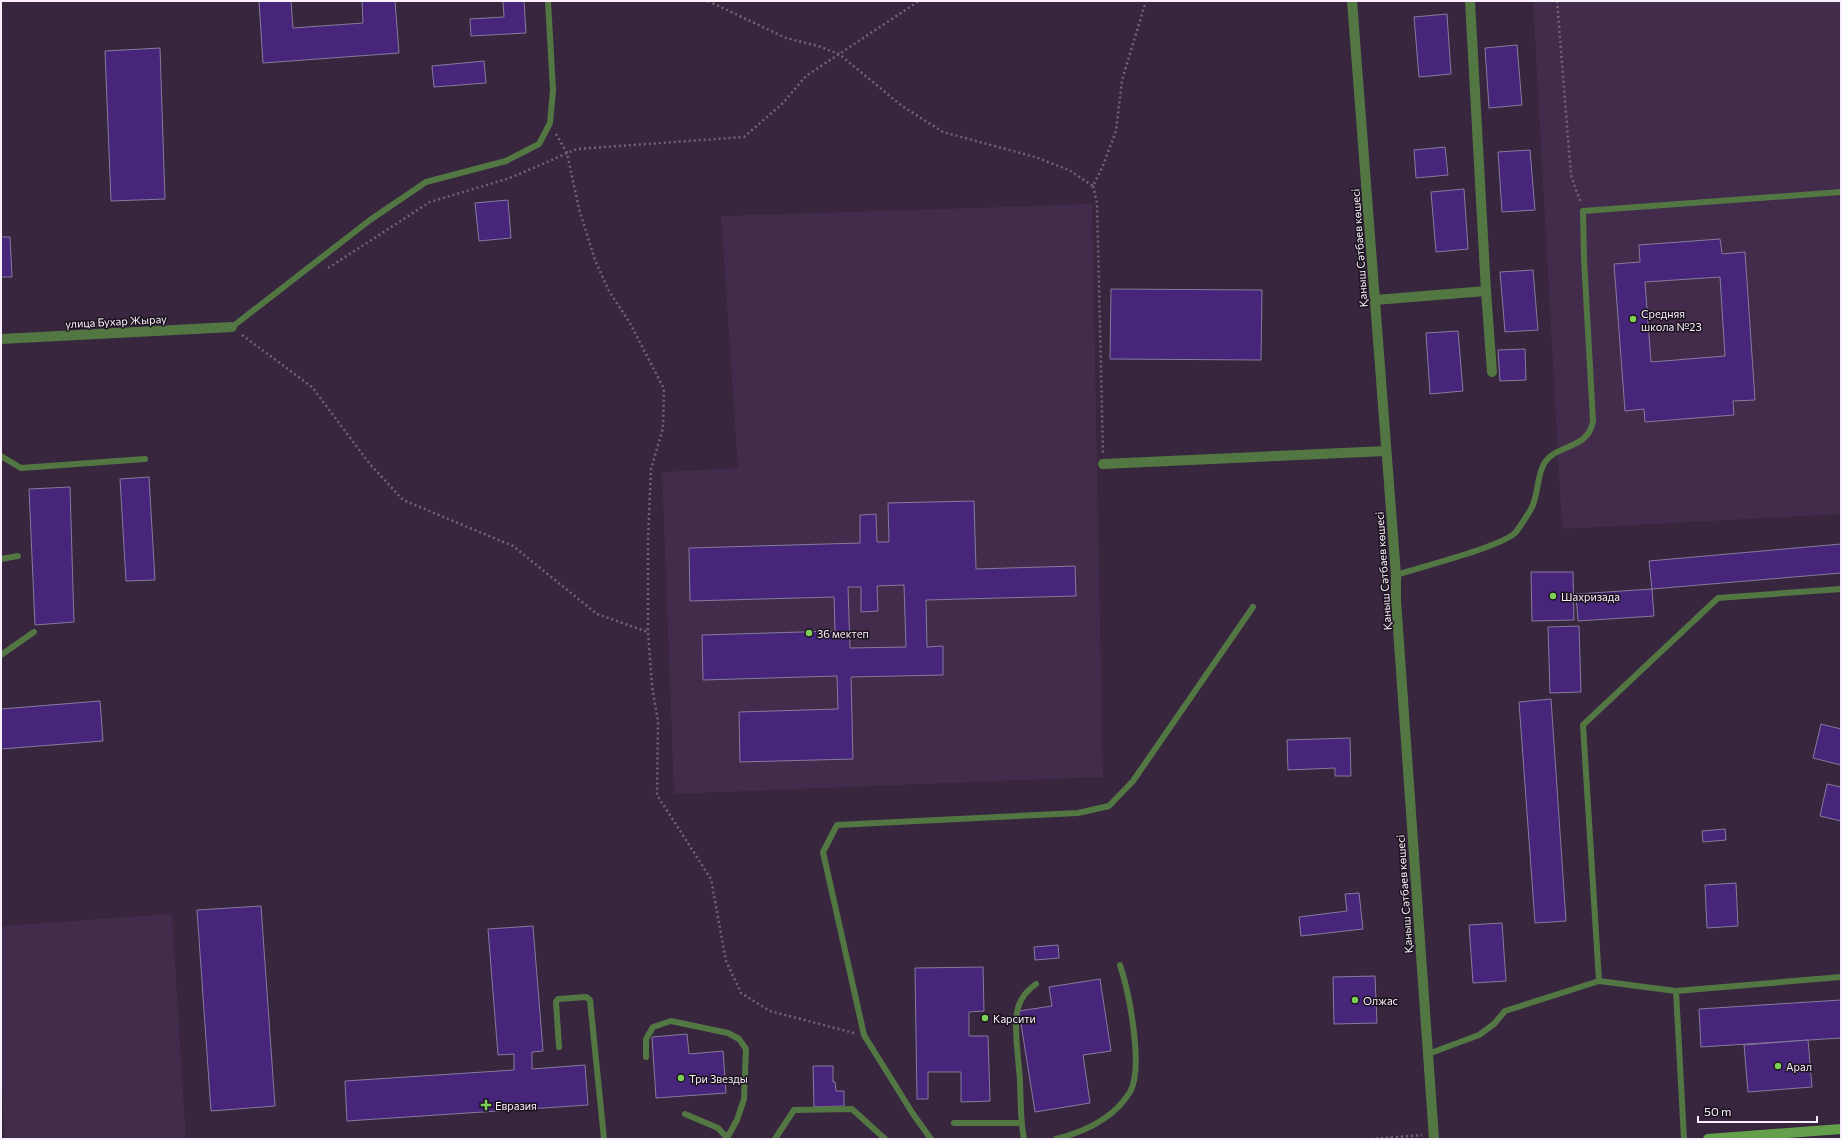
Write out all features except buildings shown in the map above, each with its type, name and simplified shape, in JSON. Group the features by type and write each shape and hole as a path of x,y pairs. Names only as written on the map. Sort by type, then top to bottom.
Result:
{"main road":[{"path":"1708,1139 1841,1129"}],"street":[{"name":"Қаныш Сәтбаев көшесі","path":"1352,1 1396,575 1397,608 1434,1137"},
{"path":"1470,1 1492,372"},
{"path":"1375,300 1486,291"},
{"name":"улица Бухар Жырау","path":"1,338 232,327"},
{"path":"1103,464 1386,451"}],"lane":[{"path":"232,327 370,220 426,182 506,161 539,144 550,123 554,90 548,1"},
{"path":"1396,575 1498,543 1515,532 1532,507 1540,474 1545,463 1553,454 1583,440 1591,429 1593,421 1584,259 1583,211 1841,192"},
{"path":"1,456 21,468 145,459"},
{"path":"1,559 18,556"},
{"path":"1599,981 1583,725 1718,598 1841,589"},
{"path":"931,1139 913,1114 864,1035 823,852 838,825 1078,813 1109,806 1133,781 1253,607"},
{"path":"1,655 34,632"},
{"path":"1056,1139 1073,1135 1095,1124 1115,1110 1130,1091 1135,1072 1135,1042 1125,981 1120,965"},
{"path":"1428,1054 1480,1034 1494,1024 1505,1011 1599,981 1676,991 1841,977"},
{"path":"1024,1139 1021,1123 1020,1082 1016,1037 1017,1009 1024,995 1036,984"},
{"path":"1676,991 1684,1139"},
{"path":"559,1047 555,1006 556,1002 558,999 586,997 590,1000 604,1139"},
{"path":"646,1057 646,1039 653,1028 671,1021 728,1033 739,1039 746,1049 744,1099 737,1120 727,1138 718,1128 685,1114"},
{"path":"775,1139 794,1110 852,1109 885,1139"},
{"path":"954,1123 1021,1123"}],"path":[{"path":"708,1 786,38 818,46 839,54 902,106 943,132 1035,157 1069,170 1092,186 1096,203 1103,464"},
{"path":"326,270 430,202 510,178 577,149 744,137 783,103 806,76 919,1"},
{"path":"1092,186 1102,168 1116,131 1122,80 1146,1"},
{"path":"1557,1 1571,175 1583,211"},
{"path":"550,123 567,153 579,209 595,260 609,291 630,323 664,389 663,428 651,469 648,540 648,632 652,686 658,721 657,795 711,879 726,962 741,993 770,1011 864,1035"},
{"path":"232,327 312,387 368,463 403,500 514,546 597,614 648,632"},
{"path":"1371,1139 1434,1137"}],"shaded area":[{"path":"1533,1 1841,1 1841,514 1562,529"},
{"path":"1092,204 1103,777 674,794 662,472 738,468 721,216"},
{"path":"172,914 186,1139 5,1139 1,1077 1,926"}],"place":[{"name":"Средняя школа №23","path":"1633,319"},
{"name":"Шахризада","path":"1553,596"},
{"name":"36 мектеп","path":"809,633"},
{"name":"Олжас","path":"1355,1000"},
{"name":"Карсити","path":"985,1018"},
{"name":"Арал","path":"1778,1066"},
{"name":"Три Звезды","path":"681,1078"},
{"name":"Евразия","path":"486,1105"}]}
